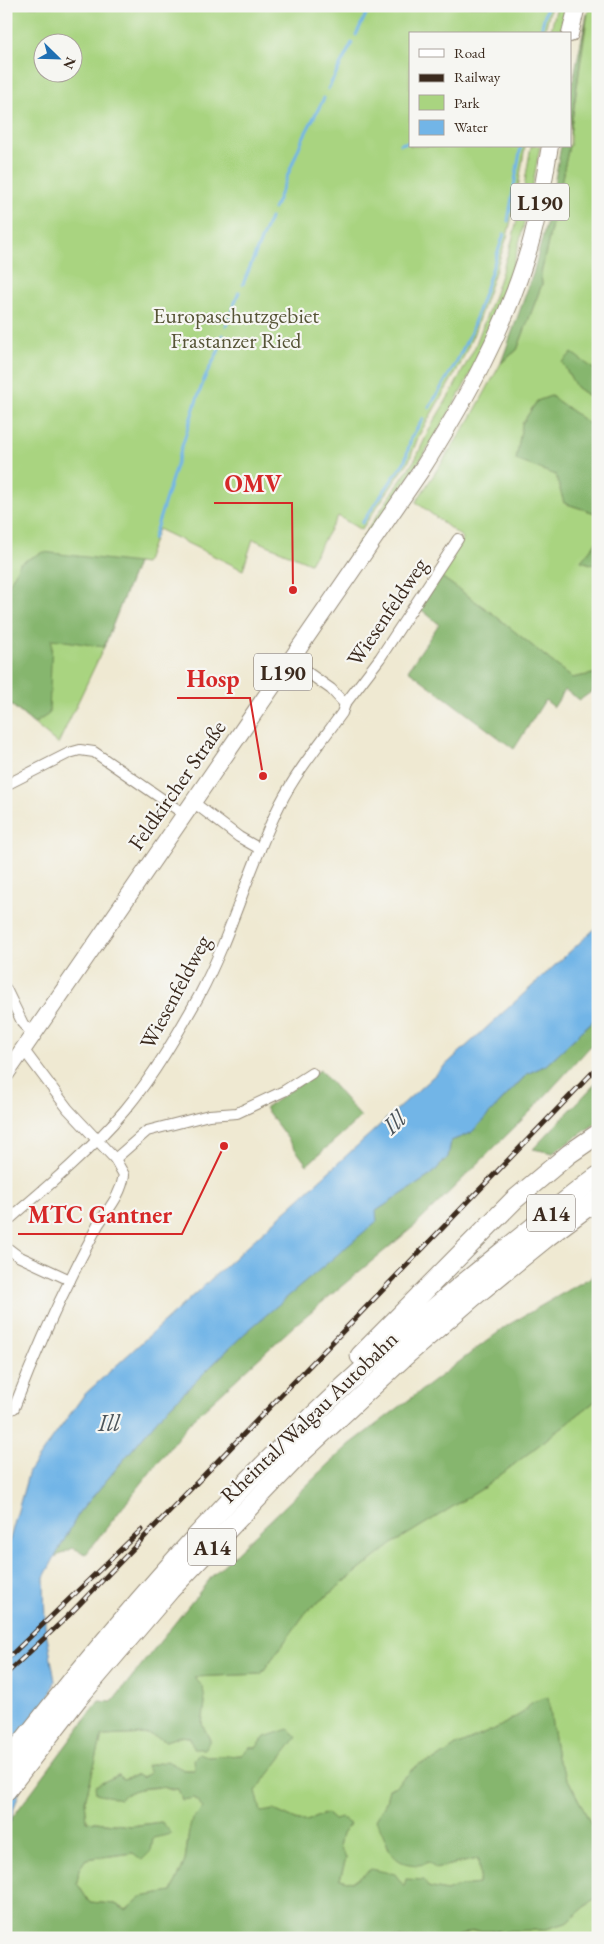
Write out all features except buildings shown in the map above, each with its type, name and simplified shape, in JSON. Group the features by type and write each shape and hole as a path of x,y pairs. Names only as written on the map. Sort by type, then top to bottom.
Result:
{"highway":[{"path":"308,1422 347,1370 522,1193 569,1154 598,1134"},
{"name":"Rheintal/Walgau Autobahn","path":"6,1763 96,1650 139,1600 229,1501 308,1422 373,1360 505,1250 598,1176"},
{"name":"Rheintal/Walgau Autobahn","path":"6,1791 78,1698 170,1590 299,1455 405,1356 547,1237 598,1199"}],"main road":[{"path":"570,32 576,6"},
{"name":"Feldkircher Straße","path":"6,1074 420,472 472,388 505,315 527,257 538,212 550,148"}],"street":[{"name":"Wiesenfeldweg","path":"6,1222 98,1139 142,1087 164,1056 200,994 223,945 260,849 288,790 342,712 345,704 380,658 458,539"},
{"name":"Wiesenfeldweg","path":"290,660 332,689 345,704"},
{"path":"6,785 69,753 80,750 94,752 260,849"},
{"path":"6,989 23,1024 33,1034"},
{"path":"6,1412 14,1408 33,1358 70,1280 98,1226 122,1186 124,1175 115,1159 68,1109 23,1049"},
{"path":"115,1159 147,1131 209,1115 237,1113 284,1091 312,1073"},
{"path":"6,1247 18,1256 70,1280"}],"green space":[{"name":"Europaschutzgebiet Frastanzer Ried","path":"6,6 551,6 544,32 409,32 409,148 525,148 516,200 507,237 474,333 460,365 419,435 409,461 361,530 338,516 310,563 253,539 243,570 158,529 145,564 137,563 104,647 58,744 10,704 6,707"},
{"path":"557,6 566,6 560,32 550,32"},
{"path":"589,6 598,6 598,372 572,354 576,387 598,403 598,428 551,396 537,401 522,424 556,475 564,503 598,514 598,540 581,561 598,566 598,673 572,678 493,614 440,576 463,538 416,502 471,418 501,363 517,350 542,284 541,274 569,148 572,148 572,121"},
{"path":"587,14 572,120 572,85"},
{"path":"531,148 540,148 521,235 509,279 480,355 446,418 408,478 348,566 343,566 416,458 430,428 475,347 512,241 522,199"},
{"path":"561,148 569,148 541,274 542,284 517,350 501,363 533,274 549,212"},
{"path":"572,353 598,372 598,403 576,387 562,362"},
{"path":"551,396 598,428 598,514 564,503 556,475 516,460 522,424 537,401"},
{"path":"598,540 598,566 581,561"},
{"path":"43,552 137,563 104,647 52,639 49,714 34,724 6,700 6,590 20,563"},
{"path":"440,576 493,614 572,678 598,673 598,687 580,700 565,690 554,707 545,700 514,749 408,670 439,624 418,607"},
{"path":"598,1016 598,1038 534,1108 418,1223 296,1324 189,1423 86,1554 73,1548 53,1558 79,1513 162,1414 245,1333 376,1211 431,1175 448,1157 451,1141 471,1133 527,1074 546,1065"},
{"path":"320,1070 361,1117 307,1165 265,1108"},
{"path":"598,1081 598,1122 553,1153 533,1149"},
{"path":"598,1273 598,1399 485,1487 395,1542 307,1611 261,1674 194,1677 203,1687 205,1703 202,1724 210,1740 205,1749 193,1749 190,1737 180,1736 166,1741 148,1734 102,1736 85,1801 87,1821 131,1826 162,1822 172,1834 153,1838 151,1851 142,1860 133,1853 86,1859 79,1869 77,1883 89,1902 115,1904 126,1910 141,1897 172,1892 185,1861 192,1819 203,1808 195,1798 182,1800 178,1789 162,1787 145,1788 129,1793 120,1799 96,1793 95,1786 118,1775 124,1779 137,1775 142,1778 150,1773 146,1766 167,1761 184,1770 195,1770 194,1759 199,1754 208,1757 242,1755 249,1748 256,1748 265,1737 288,1729 297,1737 256,1791 261,1812 274,1810 298,1821 307,1821 326,1813 334,1820 341,1818 350,1824 342,1834 339,1846 346,1858 340,1879 352,1882 371,1869 395,1874 404,1886 406,1879 424,1880 428,1887 447,1891 456,1887 478,1884 480,1877 478,1859 435,1868 428,1862 417,1865 401,1862 391,1852 375,1820 386,1802 389,1788 394,1787 419,1764 437,1759 456,1746 497,1728 524,1712 532,1702 548,1697 557,1758 592,1826 598,1833 598,1896 566,1923 543,1930 473,1931 452,1938 6,1938 6,1834 12,1818 99,1701 112,1702 213,1575 349,1445 508,1325"},
{"path":"598,1399 598,1833 592,1826 557,1758 548,1698 532,1702 524,1712 497,1728 456,1746 437,1759 419,1764 394,1787 389,1788 386,1802 375,1820 382,1828 389,1850 428,1862 435,1868 478,1859 480,1877 478,1884 456,1887 447,1891 406,1879 405,1887 352,1882 340,1879 346,1858 339,1846 342,1834 350,1824 334,1820 326,1813 307,1821 298,1821 274,1810 261,1813 256,1791 296,1737 265,1737 256,1748 249,1748 242,1755 208,1757 199,1755 196,1770 146,1765 150,1773 142,1778 137,1775 124,1779 118,1775 108,1780 112,1796 120,1799 127,1792 163,1787 171,1790 179,1789 195,1798 203,1808 189,1831 185,1861 172,1892 141,1897 127,1910 115,1904 89,1902 77,1883 79,1869 86,1859 151,1851 153,1838 161,1822 131,1826 87,1821 85,1801 102,1736 148,1734 166,1741 180,1736 210,1740 202,1724 205,1703 193,1677 261,1674 307,1611 395,1542 485,1487"},
{"path":"598,1896 598,1938 452,1938 473,1931 543,1930 566,1923"}],"water":[{"name":"Ill","path":"598,926 598,1016 546,1065 527,1074 471,1133 451,1141 448,1157 431,1175 376,1211 377,1221 245,1333 162,1414 79,1513 44,1577 45,1625 55,1681 6,1833 6,1553 29,1471 84,1395"}],"waterway":[{"path":"356,35 370,6"},
{"path":"540,32 547,6"},
{"path":"328,89 352,43"},
{"path":"274,209 302,140 324,98"},
{"path":"400,144 409,142"},
{"path":"508,221 521,148"},
{"path":"243,284 270,218"},
{"path":"429,408 456,363 471,332 504,234"},
{"path":"226,326 239,292"},
{"path":"153,539 196,402 205,377 218,352 223,335"},
{"path":"362,523 405,461 411,438 423,419"}],"railway":[{"path":"6,1674 68,1616 598,1067"},
{"path":"6,1660 141,1530"}],"place":[{"name":"OMV","path":"293,590"},
{"name":"Hosp","path":"263,776"},
{"name":"MTC Gantner","path":"224,1146"}]}
